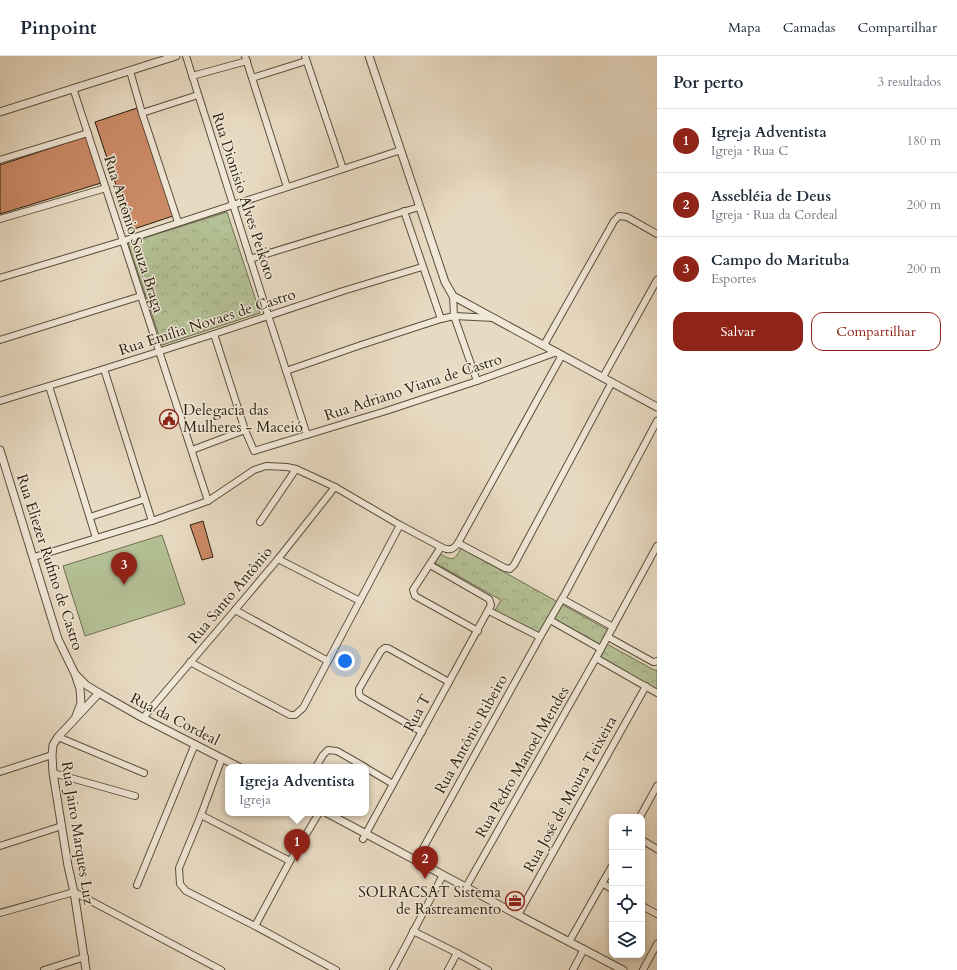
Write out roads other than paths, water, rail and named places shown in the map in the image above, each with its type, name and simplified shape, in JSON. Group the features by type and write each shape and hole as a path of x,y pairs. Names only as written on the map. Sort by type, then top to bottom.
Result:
{"street":[{"path":"0,112 176,56"},
{"name":"Rua Dionisio Alves Peikoto","path":"186,56 307,435"},
{"path":"369,56 445,282 453,296 454,316 477,381"},
{"path":"192,76 246,58 287,187"},
{"path":"252,78 305,58 343,169"},
{"path":"130,71 142,113 178,222"},
{"name":"Rua Antônio Souza Braga","path":"73,88 208,501"},
{"path":"142,113 198,95"},
{"path":"0,160 88,133"},
{"path":"0,278 123,241 401,150"},
{"path":"0,219 106,188"},
{"path":"250,259 419,206"},
{"path":"404,211 441,319"},
{"path":"544,345 614,221 619,216 627,217 657,234"},
{"name":"Rua Emília Novaes de Castro","path":"0,400 104,369 268,315 422,267"},
{"path":"603,377 657,280"},
{"path":"0,340 141,296"},
{"path":"453,296 657,407"},
{"path":"286,371 441,319 454,316 494,318"},
{"path":"192,450 245,430 214,334"},
{"path":"34,557 152,521 208,501 254,470 266,466 296,469 335,487 441,547 447,550 452,549 456,546 560,354"},
{"name":"Rua Adriano Viana de Castro","path":"245,430 254,451 386,411 560,354"},
{"path":"104,369 152,521"},
{"path":"458,542 505,568 510,569 514,565 612,382"},
{"path":"49,386 96,538"},
{"name":"Rua Antônio Ribeiro","path":"416,861 562,599 657,421"},
{"name":"Rua Eliezer Rufino de Castro","path":"0,450 58,639 75,674 86,685 99,694"},
{"path":"260,522 296,469"},
{"name":"Rua Santo Antônio","path":"143,718 236,610 335,487"},
{"path":"90,517 145,499"},
{"path":"190,662 290,715 295,715 303,708 400,525"},
{"name":"Rua Pedro Manoel Mendes","path":"466,887 608,637 657,546"},
{"path":"441,547 414,590 415,596 478,631"},
{"path":"278,558 360,602"},
{"path":"430,565 489,599 490,608 540,637"},
{"path":"562,599 613,627"},
{"name":"Rua T","path":"364,836 490,608"},
{"path":"236,610 328,661"},
{"path":"550,620 601,649"},
{"path":"608,637 652,662 657,661"},
{"path":"422,732 361,697 359,694 359,689 384,648 388,648 449,682"},
{"path":"596,658 657,693"},
{"path":"74,720 81,703 80,689 75,674"},
{"name":"Rua José de Moura Teixeira","path":"518,915 646,686"},
{"name":"Rua da Cordeal","path":"99,694 233,764"},
{"name":"Rua Jairo Marques Luz","path":"88,969 84,957 74,892 68,866 52,755 53,745 58,737 99,694"},
{"path":"58,737 144,773"},
{"path":"137,885 195,744"},
{"path":"318,764 328,750 337,751 360,764"},
{"path":"0,772 52,755"},
{"path":"222,758 179,868 180,884 186,891 336,970"},
{"path":"369,769 393,784"},
{"path":"54,773 135,796"},
{"path":"642,814 657,786"},
{"path":"200,815 290,861"},
{"path":"255,926 290,861 317,816"},
{"path":"332,816 364,836 416,861 623,970"},
{"path":"0,846 62,826"},
{"path":"645,842 657,848"},
{"path":"570,942 609,871"},
{"path":"393,970 442,875"},
{"path":"602,883 609,887"},
{"path":"0,913 74,892 221,970"},
{"path":"645,908 657,914"},
{"path":"413,931 488,970"},
{"path":"643,970 657,944"},
{"path":"573,970 584,950"},
{"path":"448,970 457,953"},
{"path":"44,970 84,957"}],"place":[{"name":"Delegacia das Mulheres - Maceió","path":"169,419"},
{"name":"Campo do Marituba","path":"124,585"},
{"name":"Igreja Adventista","path":"297,862"},
{"name":"Assebléia de Deus","path":"425,879"},
{"name":"SOLRACSAT Sistema de Rastreamento","path":"515,901"}]}
